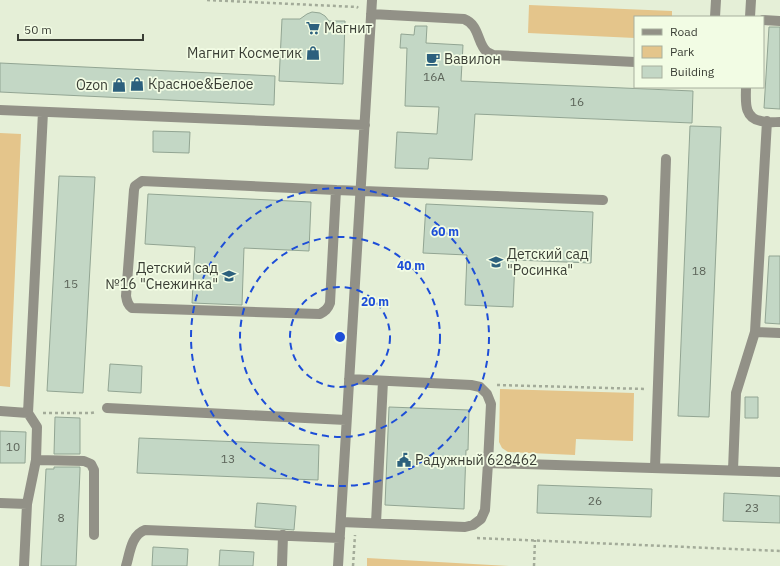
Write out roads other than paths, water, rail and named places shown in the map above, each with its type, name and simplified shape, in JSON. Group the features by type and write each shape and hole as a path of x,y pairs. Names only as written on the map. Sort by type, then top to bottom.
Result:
{"lane":[{"path":"338,566 372,0"},
{"path":"715,16 716,0"},
{"path":"750,16 751,0"},
{"path":"371,14 464,19 469,21 474,27 487,52 493,55 634,62"},
{"path":"764,20 780,21"},
{"path":"746,88 745,103 747,112 752,117 760,121 780,122"},
{"path":"0,110 365,125"},
{"path":"24,566 27,504 36,460 37,427 28,413 43,112"},
{"path":"733,470 736,393 755,332 767,122"},
{"path":"655,468 666,159"},
{"path":"336,190 330,303 329,307 320,314 132,308 128,305 126,296 134,190 135,186 142,182 604,200"},
{"path":"755,332 780,333"},
{"path":"341,522 465,527 473,525 481,519 485,510 488,463 491,404 488,394 480,387 471,384 349,379"},
{"path":"376,523 383,380"},
{"path":"107,408 346,420"},
{"path":"0,411 28,413"},
{"path":"36,460 84,461 91,464 94,470 94,535"},
{"path":"488,463 780,472"},
{"path":"0,504 27,504"},
{"path":"126,566 134,539 139,533 146,530 340,538"},
{"path":"282,566 283,535"}],"place":[{"name":"Магнит","path":"313,28"},
{"name":"Магнит Косметик","path":"313,53"},
{"name":"Вавилон","path":"433,59"},
{"name":"Красное&Белое","path":"137,84"},
{"name":"Ozon","path":"119,85"},
{"name":"Детский сад \"Росинка\"","path":"496,262"},
{"name":"Детский сад №16 \"Снежинка\"","path":"229,276"},
{"name":"Радужный 628462","path":"404,460"}]}
